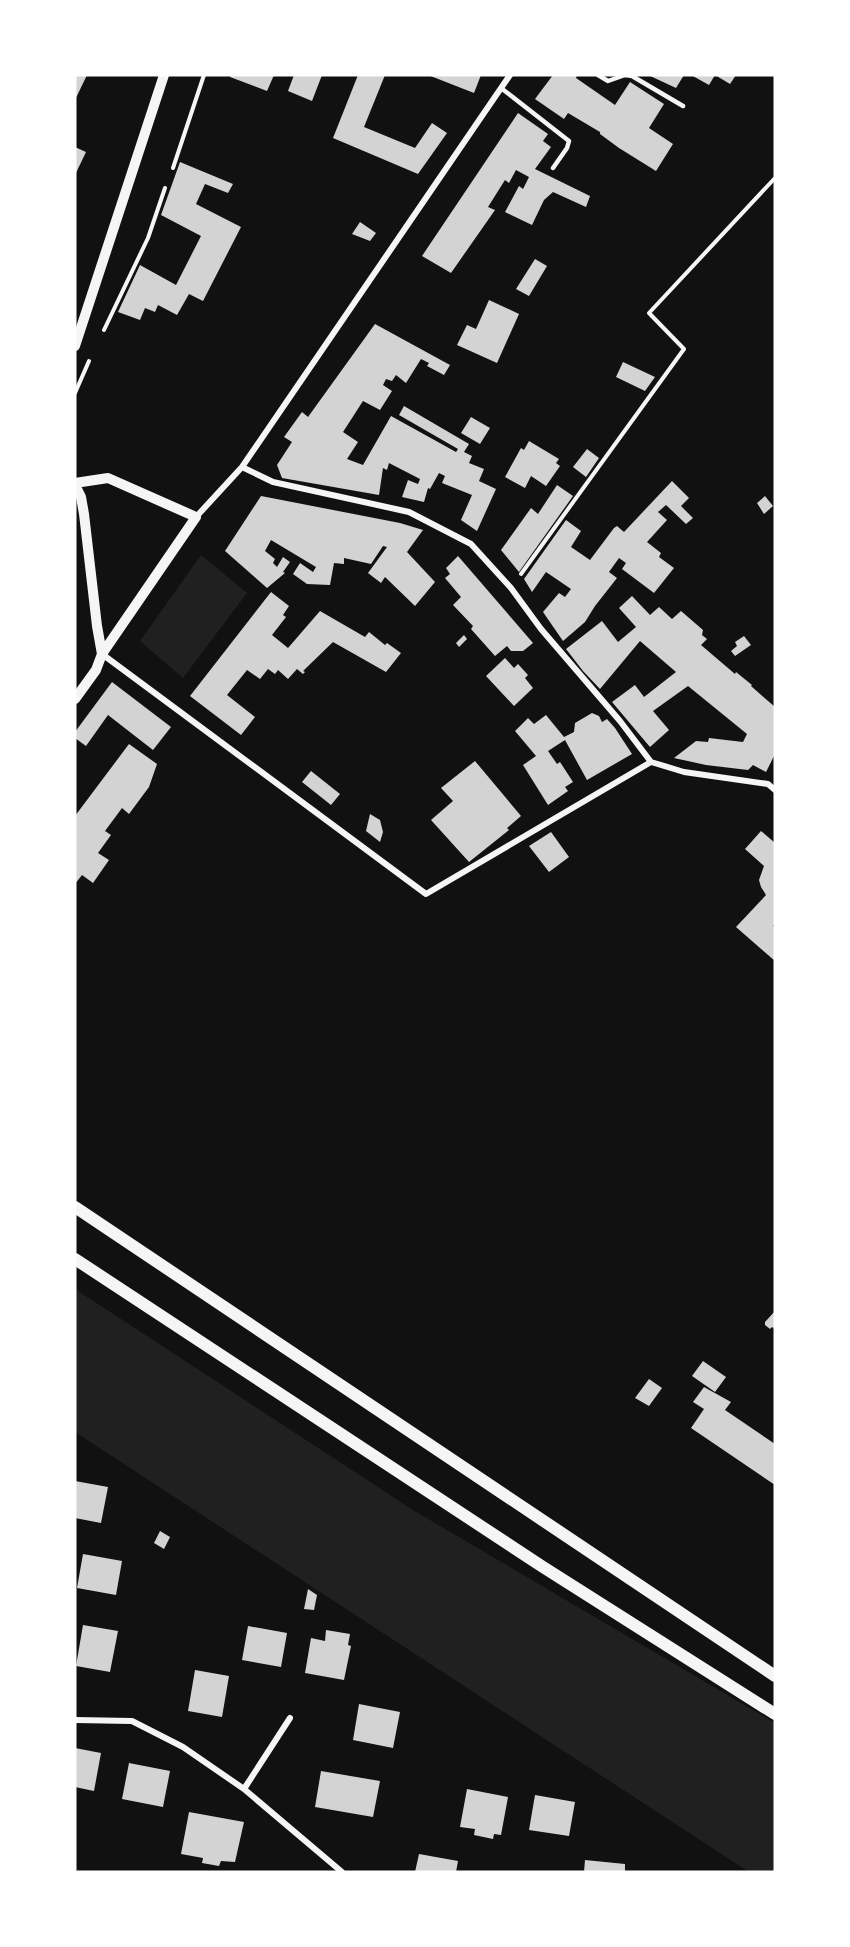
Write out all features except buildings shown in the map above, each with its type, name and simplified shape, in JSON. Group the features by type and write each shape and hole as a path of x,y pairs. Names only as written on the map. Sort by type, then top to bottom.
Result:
{"main road":[{"path":"75,1207 775,1676"},
{"path":"75,1259 543,1567 775,1714"}],"street":[{"path":"75,346 164,75"},
{"path":"75,699 96,670 102,654 196,517 242,467 510,75"},
{"path":"242,467 273,482 409,512 471,544 512,588 541,629 620,721 651,762 684,772 768,784 775,790"},
{"path":"196,517 108,478 75,484 81,497 90,551 102,654 426,894 651,762"},
{"path":"244,1789 290,1718"},
{"path":"75,1720 132,1721 183,1747 244,1789 342,1872"}],"lane":[{"path":"598,75 608,81 625,75 632,76 683,106"},
{"path":"501,88 569,141 567,148 553,168"}],"path":[{"path":"172,168 204,75"},
{"path":"512,588 684,349 649,313 775,178"},
{"path":"102,334 148,238 165,188"},
{"path":"75,393 93,354"}],"shaded area":[{"path":"201,555 247,593 183,678 140,641"},
{"path":"75,1289 413,1510 775,1723 775,1872 749,1872 75,1432"}]}
